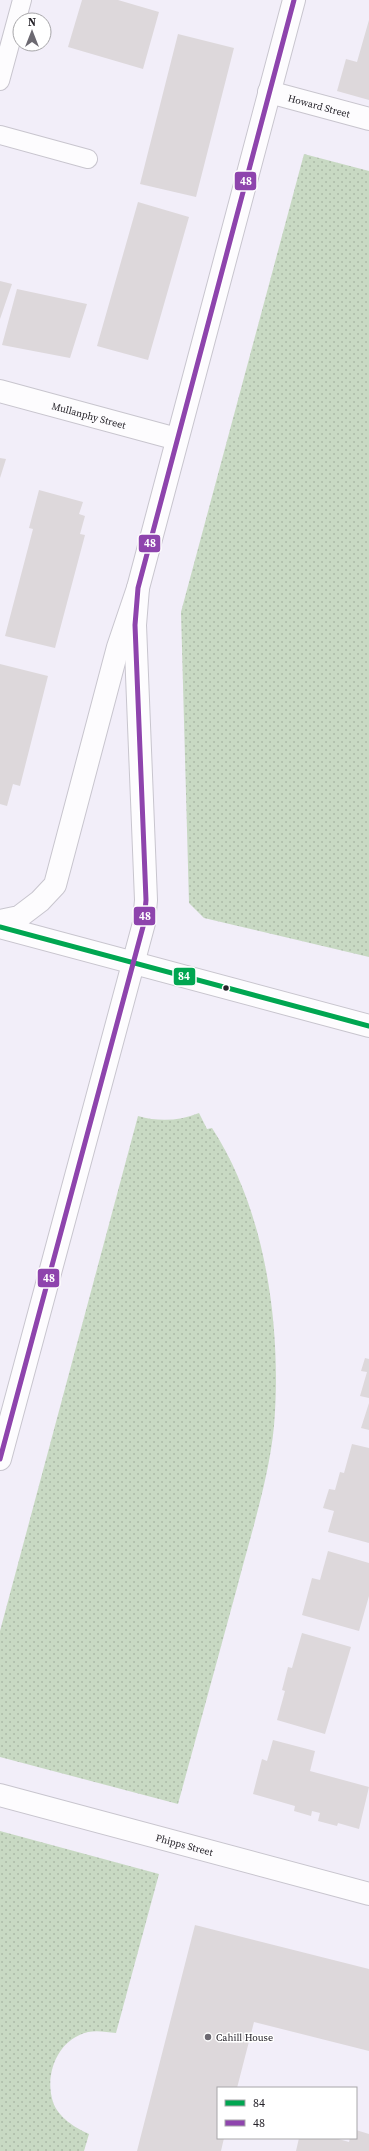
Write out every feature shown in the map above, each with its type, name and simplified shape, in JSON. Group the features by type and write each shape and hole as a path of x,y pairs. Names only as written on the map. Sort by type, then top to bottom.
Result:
{"street":[{"path":"0,921 19,917 40,902 55,885 118,647 138,588 294,0"},
{"name":"Howard Street","path":"269,92 369,119"},
{"name":"Mullanphy Street","path":"0,391 177,439"},
{"path":"0,1459 144,924 146,900 135,625 138,588"},
{"path":"0,927 369,1026"},
{"name":"Phipps Street","path":"0,1795 369,1894"}],"lane":[{"path":"0,81 22,0"},
{"path":"0,135 88,159"}],"green space":[{"path":"304,154 369,171 369,957 204,918 189,903 181,612"},
{"path":"199,1113 207,1129 212,1128 230,1161 246,1196 257,1233 266,1271 272,1311 276,1388 272,1446 264,1486 178,1804 0,1757 0,1631 138,1116 169,1120 184,1118"},
{"path":"0,1831 159,1874 116,2033 91,2031 78,2036 61,2050 52,2069 50,2080 53,2102 63,2117 78,2129 89,2134 84,2151 0,2151"}],"building":[{"path":"82,0 118,0 159,12 143,69 68,47"},
{"path":"369,20 369,100 337,91 346,59 357,62"},
{"path":"178,34 234,48 196,197 140,184"},
{"path":"138,202 189,217 148,360 97,346"},
{"path":"0,281 12,284 0,319"},
{"path":"17,289 87,304 70,358 2,345"},
{"path":"0,458 6,459 0,478"},
{"path":"39,490 83,502 79,514 85,516 80,534 85,535 55,648 5,636 33,529 29,528"},
{"path":"0,664 48,676 20,786 13,784 7,806 0,804"},
{"path":"365,1358 369,1359 369,1398 360,1396 367,1372 361,1371"},
{"path":"369,1403 369,1430 361,1428"},
{"path":"352,1444 369,1448 369,1543 328,1532 334,1511 323,1508 329,1489 335,1490 340,1472 344,1473"},
{"path":"328,1551 369,1563 369,1596 359,1631 302,1615 312,1578 320,1580"},
{"path":"302,1633 351,1647 325,1734 277,1720 285,1691 282,1690 288,1667 292,1668"},
{"path":"273,1740 315,1751 310,1771 369,1787 359,1829 338,1823 337,1826 318,1821 320,1813 312,1811 311,1816 294,1811 295,1806 253,1794 262,1759 267,1761"},
{"name":"Cahill House","path":"195,1925 369,1969 369,2051 254,2022 237,2087 217,2087 217,2139 224,2139 221,2151 137,2151"},
{"path":"357,2130 369,2134 369,2151 296,2151 299,2139 338,2139 349,2142 350,2139 357,2139"}],"transit line":[{"name":"48","path":"0,1459 144,923 146,900 135,625 138,588 294,0"},
{"name":"84","path":"0,927 369,1026"}],"place":[{"name":"Cahill House","path":"208,2037"}]}
